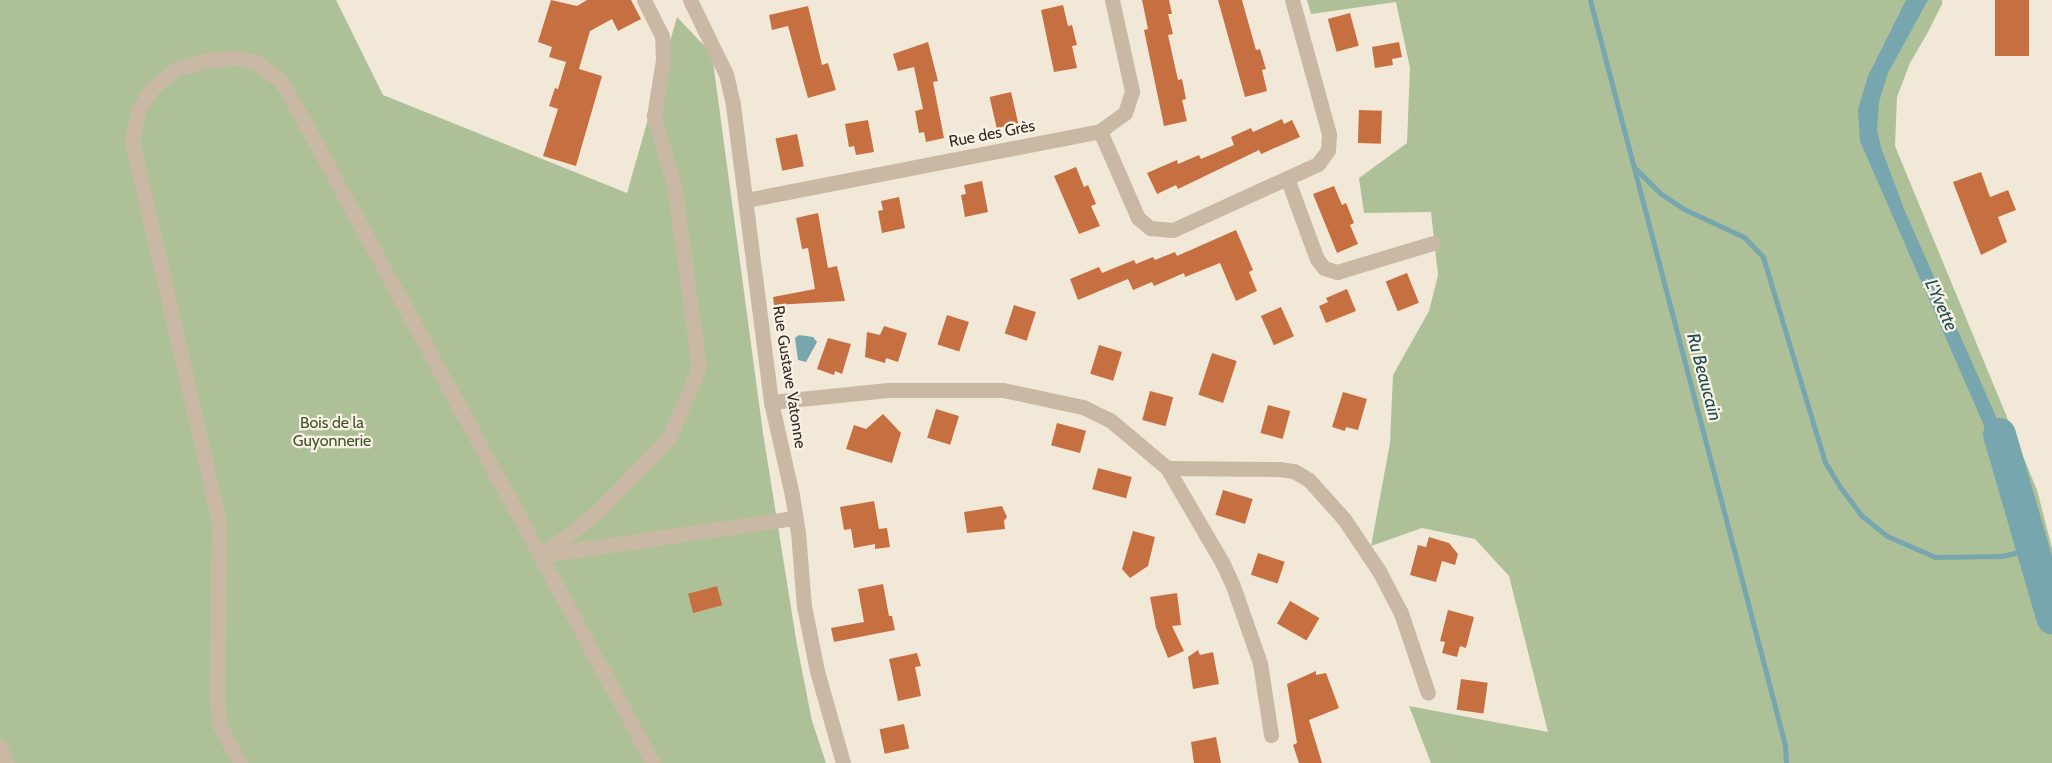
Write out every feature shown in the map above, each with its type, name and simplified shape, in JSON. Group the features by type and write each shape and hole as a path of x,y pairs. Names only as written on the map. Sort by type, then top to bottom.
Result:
{"street":[{"path":"540,556 596,514 669,438 699,367 674,185 654,116 663,60 662,36 644,0"},
{"name":"Rue Gustave Vatonne","path":"690,0 726,74 733,105 771,402 795,518 804,606 817,671 843,763"},
{"name":"Rue des Grès","path":"746,200 1100,131 1125,113 1132,91 1112,0"},
{"path":"1100,131 1138,218 1150,228 1173,230 1318,164 1328,150 1329,134 1292,0"},
{"path":"240,763 220,727 217,697 219,521 132,141 138,111 152,88 176,69 208,60 240,58 257,63 279,79 653,763"},
{"path":"1287,178 1317,259 1324,267 1337,272 1433,243"},
{"path":"771,402 886,390 957,389 1024,393 1083,407 1119,427 1167,468 1233,586 1260,663 1270,735"},
{"path":"1167,468 1279,469 1294,471 1309,480 1344,519 1379,571 1401,613 1428,693"},
{"path":"540,556 795,518"},
{"path":"0,747 8,763"}],"green space":[{"name":"Bois de la Guyonnerie","path":"0,0 336,0 383,95 627,193 677,17 712,54 763,433 797,645 812,721 826,763 0,763"},
{"path":"1307,0 1942,0 1928,32 1910,63 1897,97 1895,146 2037,490 2052,548 2052,763 1431,763 1409,706 1548,732 1509,576 1475,539 1422,528 1371,546 1390,443 1393,375 1429,311 1438,275 1431,212 1364,213 1359,178 1407,143 1410,68 1396,2 1311,14"}],"water":[{"path":"1906,0 1928,0 1888,73 1879,102 1877,130 1881,147 1904,209 2017,464 2026,478 1995,474 1998,464 1989,437 1860,141 1858,109 1868,76"},
{"path":"799,335 813,337 817,342 806,362 798,360 795,338"}],"building":[{"path":"551,0 577,6 587,0 631,0 641,19 618,31 612,19 590,31 579,69 602,76 576,166 543,156 558,109 549,106 555,88 558,89 566,62 549,57 552,47 538,42"},
{"path":"1142,0 1169,0 1172,14 1168,14 1173,34 1168,35 1178,80 1182,79 1186,99 1182,100 1187,121 1164,126 1144,30 1148,29"},
{"path":"1218,0 1242,0 1256,50 1260,49 1266,69 1262,70 1267,91 1245,97"},
{"path":"1995,0 2029,0 2029,56 1995,56"},
{"path":"1063,5 1068,26 1072,25 1077,45 1072,46 1077,68 1054,72 1041,10"},
{"path":"808,6 822,65 828,63 836,90 808,98 788,26 772,30 769,15"},
{"path":"1350,13 1359,46 1337,52 1328,19"},
{"path":"928,42 938,81 933,82 944,138 926,142 924,132 919,133 915,111 923,109 914,67 898,71 893,54"},
{"path":"1399,42 1402,57 1392,59 1393,65 1375,68 1372,47"},
{"path":"1011,92 1018,123 997,128 990,97"},
{"path":"1359,110 1382,111 1381,144 1358,143"},
{"path":"1282,119 1284,124 1292,120 1300,137 1261,154 1259,150 1178,189 1176,185 1157,194 1147,173 1177,160 1178,164 1199,155 1201,159 1234,145 1231,137 1251,128 1253,132"},
{"path":"868,120 874,152 856,155 854,146 849,147 845,124"},
{"path":"797,134 804,166 782,171 775,139"},
{"path":"1076,167 1084,187 1088,185 1096,204 1091,206 1100,226 1079,234 1054,176"},
{"path":"1981,172 1990,197 2008,190 2016,210 1998,217 2007,242 1981,255 1953,182"},
{"path":"982,181 988,212 965,217 961,195 966,194 964,185"},
{"path":"1334,186 1342,205 1346,203 1354,223 1350,225 1358,244 1337,253 1313,194"},
{"path":"899,197 905,228 882,233 878,211 883,210 881,201"},
{"path":"818,213 828,268 837,266 845,301 774,305 773,297 815,289 808,248 802,249 796,218"},
{"path":"1236,230 1253,270 1249,272 1257,291 1236,301 1220,263 1185,277 1184,273 1154,286 1152,282 1133,290 1128,279 1078,300 1070,279 1099,267 1102,273 1134,260 1136,264 1175,252 1177,256"},
{"path":"1407,273 1419,303 1398,311 1386,282"},
{"path":"1347,289 1356,311 1326,323 1319,306 1328,302 1326,298"},
{"path":"1014,305 1036,312 1027,341 1005,334"},
{"path":"1281,307 1294,336 1274,345 1261,316"},
{"path":"947,315 969,322 959,352 937,344"},
{"path":"884,326 907,333 898,362 886,358 885,363 865,357 867,332 880,335"},
{"path":"828,338 851,344 842,374 835,371 834,375 817,369"},
{"path":"1099,345 1122,352 1113,381 1090,374"},
{"path":"1212,353 1237,361 1223,403 1198,395"},
{"path":"1150,391 1173,397 1165,426 1142,420"},
{"path":"1343,392 1367,399 1358,430 1346,427 1345,431 1332,427"},
{"path":"1268,405 1290,411 1283,439 1260,433"},
{"path":"936,409 959,416 950,445 927,438"},
{"path":"883,414 901,433 892,463 846,449 854,425 866,429"},
{"path":"1057,423 1086,431 1080,453 1051,445"},
{"path":"1098,468 1132,477 1126,498 1092,489"},
{"path":"1223,490 1253,499 1245,524 1215,515"},
{"path":"874,501 879,529 887,528 890,547 875,549 875,544 854,548 851,529 844,530 840,507"},
{"path":"1002,506 1007,517 1004,521 1005,529 967,533 964,512"},
{"path":"1133,531 1155,537 1148,566 1130,578 1122,569"},
{"path":"1429,537 1449,543 1458,554 1455,565 1442,561 1436,582 1410,575 1418,545 1426,547"},
{"path":"1258,553 1285,562 1278,584 1251,575"},
{"path":"883,584 889,616 892,616 895,630 834,642 831,628 864,622 858,589"},
{"path":"717,586 722,605 693,613 688,594"},
{"path":"1177,593 1181,625 1172,626 1184,651 1168,658 1156,628 1150,597"},
{"path":"1290,601 1319,618 1306,641 1277,624"},
{"path":"1448,610 1474,617 1466,648 1460,646 1457,657 1442,653 1445,642 1440,641"},
{"path":"1198,650 1200,655 1213,652 1219,684 1193,689 1188,657"},
{"path":"917,653 921,666 915,667 921,696 898,701 889,659"},
{"path":"1316,671 1316,675 1326,673 1339,708 1309,720 1322,763 1299,763 1293,745 1297,743 1287,684"},
{"path":"1461,679 1488,683 1483,713 1457,710"},
{"path":"904,724 909,748 885,754 880,729"},
{"path":"1216,737 1221,763 1194,763 1191,742"}],"waterway":[{"name":"Ru Beaucain","path":"1590,0 1785,745 1786,763"},
{"path":"1634,167 1660,193 1684,209 1744,237 1763,257 1825,462 1861,515 1887,536 1935,557 2002,556 2033,548"},
{"name":"L'Yvette","path":"1999,434 2052,617"}]}
